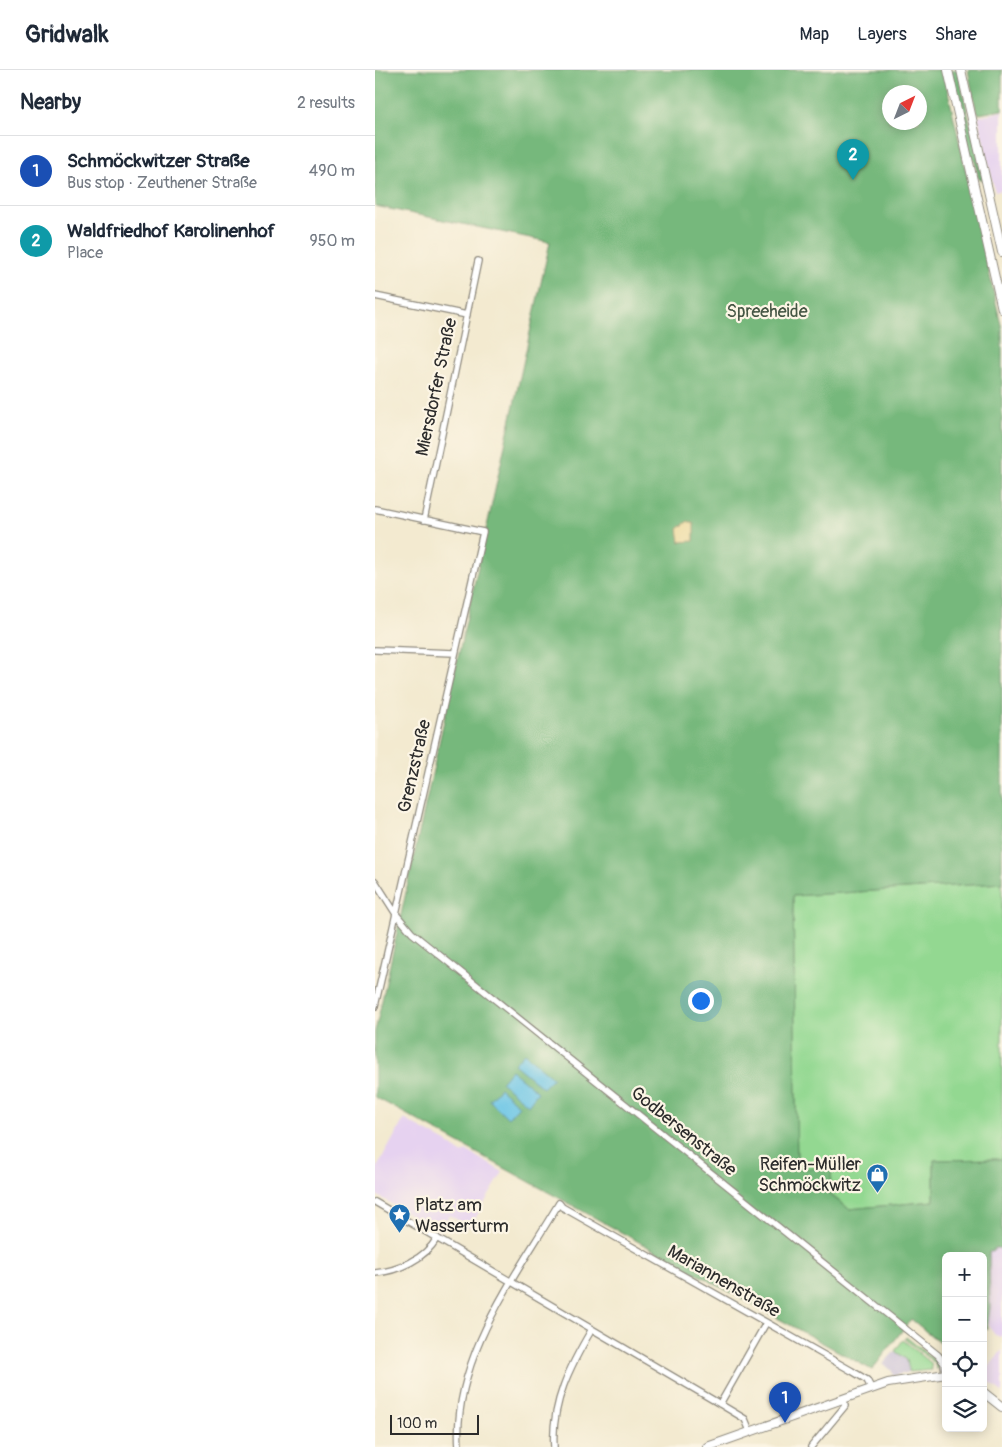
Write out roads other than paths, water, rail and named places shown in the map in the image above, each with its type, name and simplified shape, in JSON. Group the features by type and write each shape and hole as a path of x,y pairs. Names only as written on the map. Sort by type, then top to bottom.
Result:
{"main road":[{"path":"948,70 1002,310"},
{"path":"961,70 1002,252"},
{"path":"975,188 987,185"},
{"path":"707,1447 871,1388 908,1378 942,1374"},
{"path":"987,1395 1002,1407"}],"street":[{"name":"Miersdorfer Straße","path":"424,520 478,261"},
{"path":"375,296 467,315"},
{"path":"375,509 424,520"},
{"name":"Grenzstraße","path":"375,1006 483,532 424,520"},
{"path":"375,650 454,653"},
{"name":"Godbersenstraße","path":"375,881 396,914 419,939 931,1349 942,1361"},
{"path":"375,1202 437,1238 510,1286 592,1329 745,1419 750,1431"},
{"name":"Mariannenstraße","path":"510,1286 559,1202 562,1207 867,1380 871,1388"},
{"path":"375,1273 400,1268 418,1257 437,1238"},
{"path":"459,1447 459,1422 466,1379 477,1348 510,1286"},
{"path":"720,1404 766,1323"},
{"path":"554,1447 558,1398 565,1379 592,1329"},
{"path":"811,1447 845,1406 844,1398"}],"water":[{"path":"524,1053 553,1078 543,1088 514,1064"},
{"path":"511,1070 538,1092 528,1105 501,1082"},
{"path":"500,1088 519,1106 508,1118 489,1100"}],"place":[{"name":"Waldfriedhof Karolinenhof","path":"853,180"},
{"name":"Reifen-Müller Schmöckwitz","path":"877,1193"},
{"name":"Platz am Wasserturm","path":"399,1234"},
{"name":"Schmöckwitzer Straße","path":"785,1423"}],"park label":[{"name":"Spreeheide","path":"767,311"}]}
